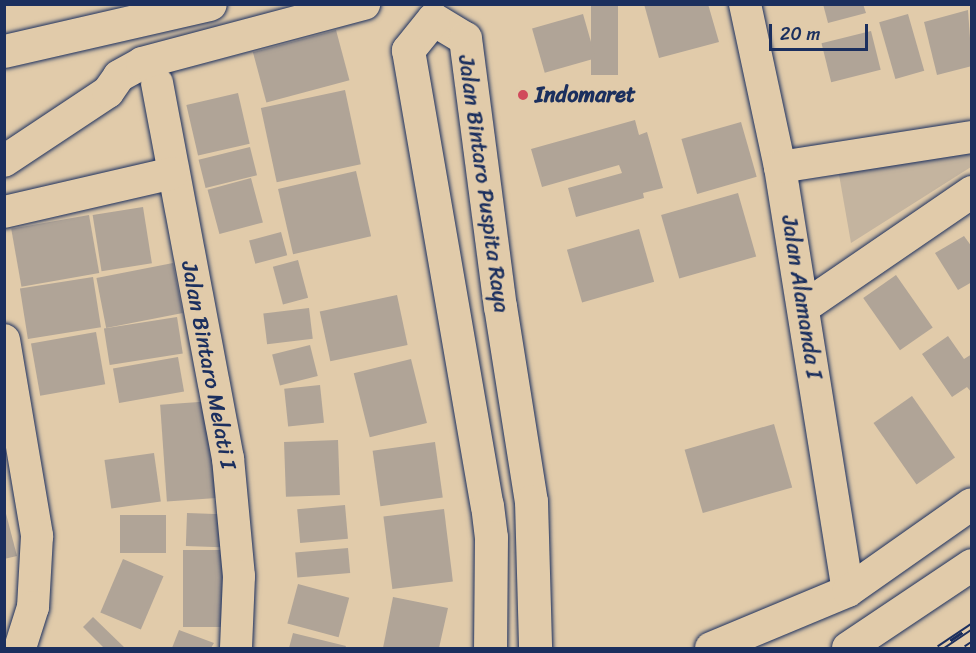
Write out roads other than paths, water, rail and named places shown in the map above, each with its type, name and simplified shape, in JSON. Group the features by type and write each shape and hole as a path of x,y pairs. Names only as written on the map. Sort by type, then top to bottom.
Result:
{"main road":[{"path":"4,51 210,4"},
{"name":"Jalan Bintaro Puspita Raya","path":"490,648 490,526 408,50 432,12 465,38 500,306 531,501 535,648"}],"street":[{"path":"4,161 108,92 119,76 142,63 364,4"},
{"name":"Jalan Alamanda I","path":"745,4 780,167 848,591"},
{"name":"Jalan Bintaro Melati I","path":"157,83 228,458 239,576 236,648"},
{"path":"780,167 972,137"},
{"path":"4,212 173,173"},
{"path":"804,307 972,192"},
{"path":"4,340 37,536 33,607 20,648"},
{"path":"711,648 848,591 972,504"},
{"path":"848,648 972,565"}],"railway":[{"path":"939,648 972,626"},
{"path":"966,648 972,644"}],"place":[{"name":"Indomaret","path":"523,95"}]}
